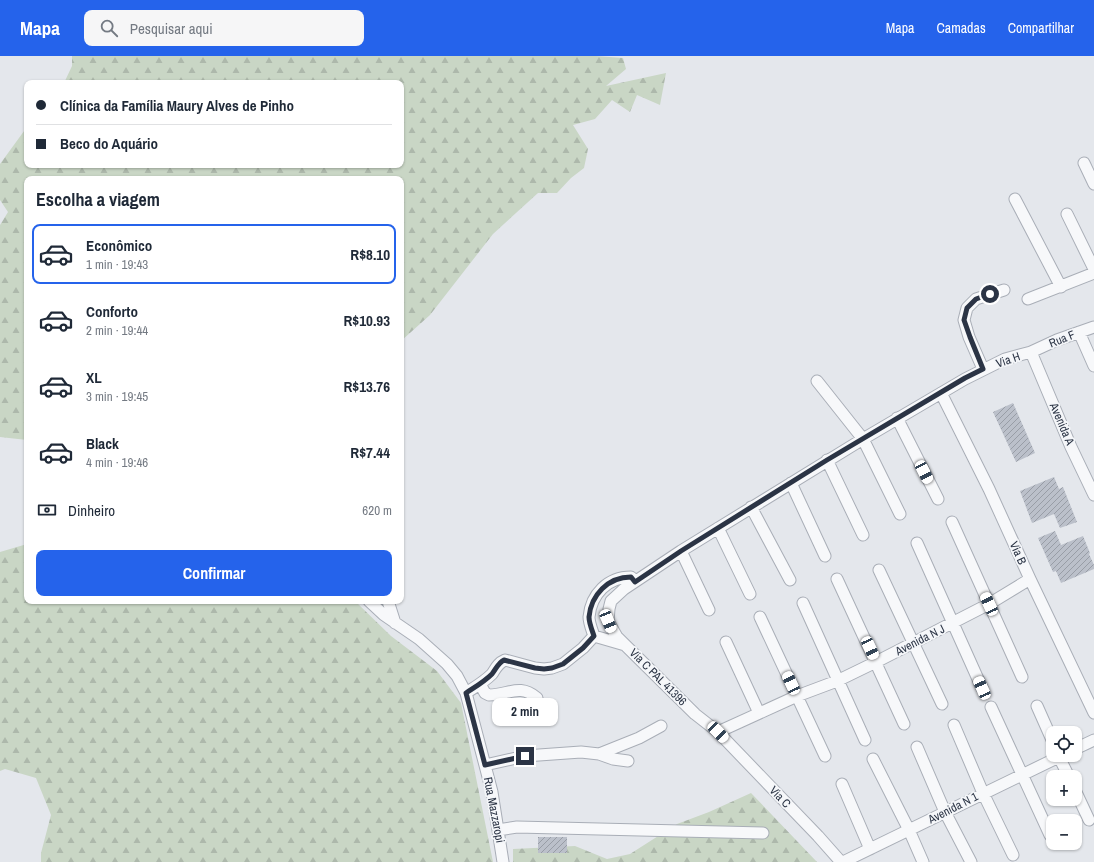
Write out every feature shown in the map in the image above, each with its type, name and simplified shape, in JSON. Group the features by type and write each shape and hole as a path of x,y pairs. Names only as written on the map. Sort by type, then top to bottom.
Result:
{"street":[{"path":"1084,163 1094,184"},
{"path":"1015,199 1061,287"},
{"path":"1067,214 1094,269"},
{"path":"1028,299 1094,273"},
{"path":"983,369 964,320 967,308 976,299 1004,290"},
{"name":"Rua F","path":"1031,352 1057,340 1094,327"},
{"path":"1079,332 1094,366"},
{"name":"Via H","path":"608,615 611,601 617,594 681,551 751,507 897,418 983,369 1031,352"},
{"name":"Avenida A","path":"1031,352 1071,447 1094,495"},
{"path":"817,381 862,439 900,514"},
{"name":"Via B","path":"941,393 989,489 1094,713"},
{"path":"897,418 938,499"},
{"path":"827,460 863,535"},
{"path":"790,483 825,556"},
{"path":"751,507 790,580"},
{"path":"952,522 1022,677"},
{"path":"718,528 750,594"},
{"path":"918,543 982,688"},
{"path":"681,551 709,610"},
{"path":"879,570 942,704"},
{"path":"625,645 594,636 590,627 589,617 593,602 600,589 621,577 631,577 635,582"},
{"path":"838,579 904,724"},
{"name":"Avenida N J","path":"718,732 797,696 837,681 876,662 989,604 1030,579"},
{"path":"802,603 865,740"},
{"name":"Rua Mazzaropi","path":"373,604 395,623 419,639 447,664 462,684 466,693 492,792 503,862"},
{"path":"389,604 395,623"},
{"name":"Via C PAL 41396","path":"608,615 608,621 612,629 625,645 695,714 718,732"},
{"path":"760,618 826,756"},
{"path":"466,693 492,674 500,662 504,660 544,669 563,664 583,648 594,636"},
{"path":"726,642 759,714"},
{"path":"480,684 485,693 489,695 522,690 531,693 537,698"},
{"path":"1037,706 1046,726"},
{"path":"991,707 1046,826"},
{"path":"954,725 983,793 1013,855"},
{"path":"599,754 639,738 661,726"},
{"name":"Via C","path":"718,732 842,862"},
{"path":"1082,746 1094,740"},
{"path":"917,747 945,812 971,862"},
{"path":"485,765 525,756 581,752 599,754 613,759 628,761"},
{"path":"873,759 923,862"},
{"name":"Avenida N 1","path":"842,862 1047,762"},
{"path":"842,784 870,849"},
{"path":"1082,805 1089,820"},
{"path":"498,830 517,827 762,834"}],"green space":[{"path":"72,56 596,56 623,58 626,69 606,86 666,73 660,105 637,95 630,112 612,100 595,119 573,125 588,149 584,168 571,178 557,193 538,193 493,234 430,315 404,338 404,176 24,176 24,440 0,437 0,225 8,212 0,200 0,164 24,131 24,168 404,168 404,80 65,80 72,66"},
{"path":"24,545 24,604 358,604 391,636 437,671 461,703 493,862 41,862 41,853 51,815 36,778 5,769 0,771 0,552"},
{"path":"751,793 817,862 513,862 513,849 575,846 607,859 630,854 677,824 709,812"}],"building":[{"path":"1013,403 1035,453 1016,462 993,412"},
{"path":"1054,477 1059,489 1063,487 1077,522 1060,528 1054,514 1032,523 1020,491"},
{"path":"1055,531 1061,545 1083,536 1094,565 1094,569 1061,583 1056,571 1053,572 1038,538"},
{"path":"538,837 567,837 567,853 538,853"}],"route":[{"path":"525,756 485,765 466,693 492,674 500,662 504,660 544,669 563,664 583,648 594,636 590,627 589,617 593,602 600,589 621,577 631,577 635,582 681,551 827,460 965,378 983,369 964,320 967,308 976,299 990,294"}]}
